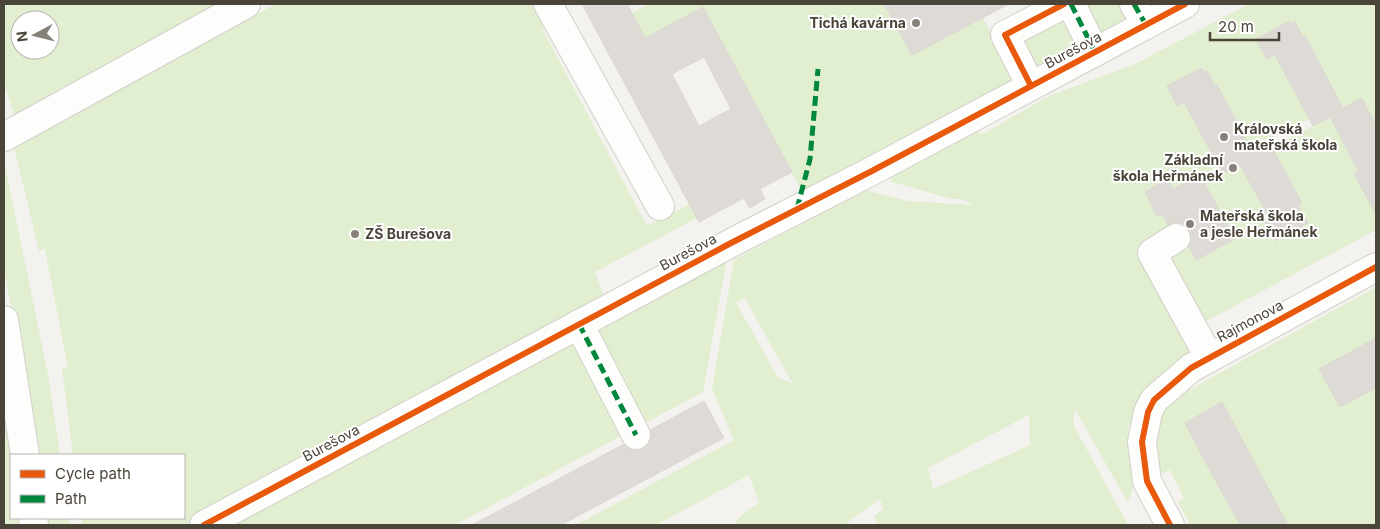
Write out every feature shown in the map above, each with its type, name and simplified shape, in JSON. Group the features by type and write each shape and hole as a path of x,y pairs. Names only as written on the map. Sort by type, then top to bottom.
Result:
{"street":[{"path":"548,4 660,206"},
{"path":"1031,86 1005,35 1064,4"},
{"path":"1071,4 1095,52"},
{"name":"Burešova","path":"204,525 731,243 870,172 1095,52 1140,14 1185,4"},
{"path":"4,137 236,6"},
{"path":"1176,238 1152,253 1209,357"},
{"name":"Rajmonova","path":"1170,525 1147,481 1142,442 1148,412 1154,400 1191,368 1209,357 1376,267"},
{"path":"4,320 25,454"},
{"path":"579,324 636,435"}],"green space":[{"path":"4,4 217,5 14,116 4,81"},
{"name":"ZŠ Burešova","path":"276,4 535,4 541,14 544,32 647,226 690,204 697,218 595,272 604,297 185,525 83,525 81,519 185,519 185,454 73,454 62,368 68,368 45,249 39,251 13,143"},
{"path":"649,4 884,4 912,55 983,18 999,49 1080,4 1144,4 1131,14 1150,4 1163,4 803,194 703,7 611,56 604,43 638,24 632,13"},
{"path":"1249,4 1376,4 1376,126 1362,99 1343,108 1305,36 1299,39 1302,35 1295,22 1291,24 1290,21 1256,39 1267,59 1275,55 1309,119 1251,149 1217,85 1211,88 1214,84 1207,71 1203,72 1201,68 1167,87 1177,106 1185,101 1218,166 1173,189 1167,179 1145,191 1157,216 1169,210 1196,260 1235,239 1204,183 1240,165 1270,219 1265,222 1274,241 1308,223 1298,205 1302,203 1272,147 1330,117 1359,172 1355,174 1365,193 1376,187 1376,230 1188,331 1190,342 1187,357 1156,379 1144,390 1137,402 1128,430 1128,447 1136,478 1128,503 1075,409 1073,424 1128,525 878,525 874,516 883,509 880,499 844,525 733,525 745,512 759,503 749,475 656,525 576,525 734,440 712,389 734,260 864,190 908,201 972,205 963,199 952,199 892,182 890,175 977,129 981,135 1049,96 1135,64","holes":["746,297 748,304 793,384 778,377 736,303","1029,415 1030,445 933,489 928,468"]},
{"path":"4,160 49,380 60,454 37,454 31,411 4,270"},
{"path":"728,253 703,392 455,525 227,525"},
{"path":"1376,287 1376,338 1319,369 1340,407 1376,388 1376,525 1287,525 1222,403 1185,423 1240,525 1190,525 1178,502 1184,498 1170,470 1162,474 1152,447 1157,418 1171,400"},
{"path":"4,320 11,454 10,519 33,519 34,525 4,525"},
{"path":"46,519 69,519 70,525 47,525"}],"building":[{"path":"582,4 627,4 645,38 703,7 792,172 760,189 765,199 750,208 744,198 699,222","holes":["704,57 731,109 699,126 672,74"]},
{"path":"884,4 1009,4 912,55"},
{"path":"1290,21 1291,24 1295,22 1303,37 1305,36 1343,108 1362,98 1376,126 1376,214 1354,174 1359,172 1330,117 1313,126 1275,55 1267,59 1256,39"},
{"path":"1201,68 1203,72 1207,71 1215,86 1217,85 1251,149 1268,140 1302,203 1298,205 1308,223 1275,241 1265,222 1270,219 1240,165 1223,174 1184,102 1177,106 1167,86"},
{"path":"1200,175 1235,239 1196,260 1189,247 1192,238 1189,229 1184,224 1175,221 1168,225 1162,214 1157,217 1145,192 1167,179 1173,189"},
{"path":"1376,338 1376,388 1340,407 1319,369"},
{"path":"704,401 724,438 561,525 472,525 624,444 635,451 644,449 652,436 650,430"},
{"path":"1222,402 1288,525 1240,525 1214,478 1185,423"}],"marked path":[{"path":"1071,4 1095,52"},
{"path":"1134,4 1146,25"},
{"path":"797,209 810,159 818,69"},
{"path":"579,324 636,435"}],"cycle path":[{"path":"1031,86 1005,35 1064,4"},
{"path":"204,525 731,243 870,172 1185,4"},
{"path":"1170,525 1147,481 1142,442 1148,412 1154,400 1191,368 1376,267"}],"place":[{"name":"Tichá kavárna","path":"916,23"},
{"name":"Královská mateřská škola","path":"1224,137"},
{"name":"Základní škola Heřmánek","path":"1233,168"},
{"name":"Mateřská škola a jesle Heřmánek","path":"1190,224"},
{"name":"ZŠ Burešova","path":"355,234"}]}
